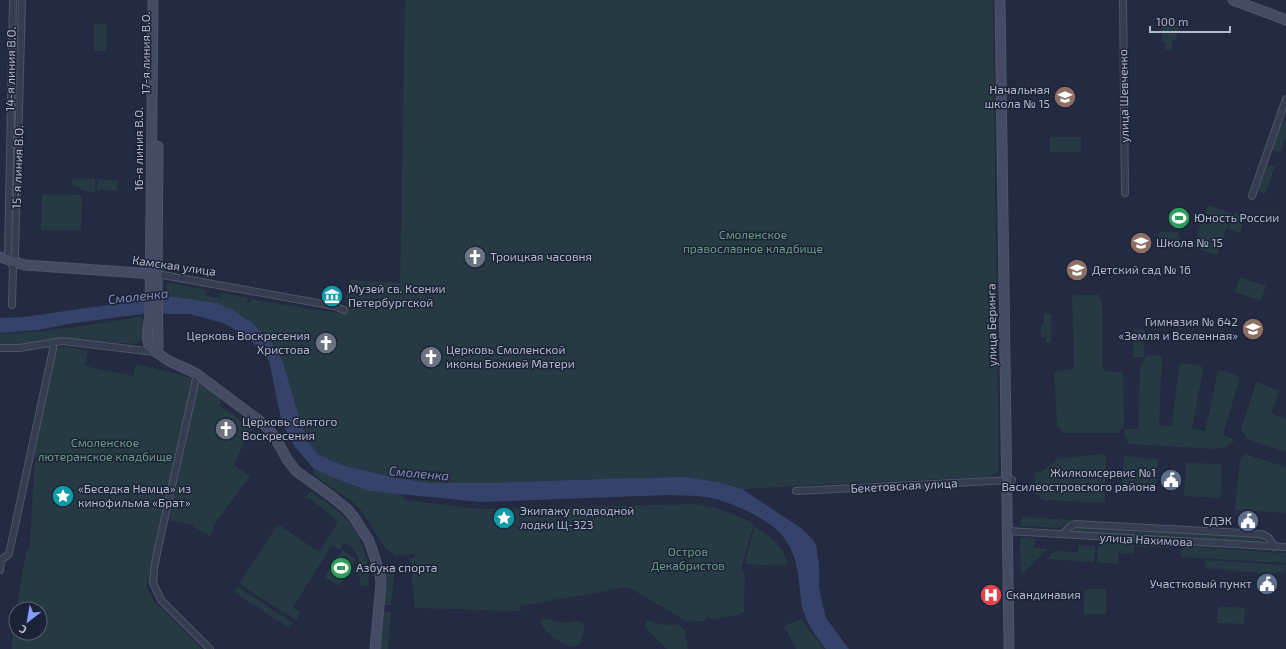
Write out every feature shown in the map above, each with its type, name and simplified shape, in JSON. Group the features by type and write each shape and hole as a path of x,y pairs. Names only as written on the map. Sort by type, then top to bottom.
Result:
{"street":[{"name":"14-я линия В.О.","path":"12,305 13,269 12,261 8,256 13,0"},
{"name":"15-я линия В.О.","path":"12,261 15,256 22,0"},
{"name":"16-я линия В.О.","path":"152,0 154,314 157,353"},
{"name":"17-я линия В.О.","path":"154,274 159,0"},
{"name":"улица Беринга","path":"1000,0 1010,531 1015,649"},
{"name":"улица Беринга","path":"1005,0 1009,480"},
{"name":"улица Шевченко","path":"1123,0 1125,192"},
{"path":"1233,0 1286,20"},
{"path":"1248,0 1286,15"},
{"path":"12,45 21,46"},
{"path":"1252,196 1286,99"},
{"path":"10,154 18,154"},
{"name":"Камская улица","path":"0,258 25,265 154,274 324,304 344,310"},
{"path":"0,348 19,348 62,341 157,353 167,361 192,371 265,424 296,471 332,496 348,510 369,541 380,573 381,583 375,649"},
{"path":"0,570 1,560 9,554 31,447 35,438 53,349 53,342"},
{"path":"198,375 158,548 153,583 161,600 210,649"},
{"name":"Бекетовская улица","path":"796,491 1009,480"},
{"path":"1062,534 1075,524 1261,534 1270,538 1274,547"},
{"name":"улица Беринга","path":"1009,649 1010,531"},
{"name":"улица Нахимова","path":"1010,531 1286,548"},
{"path":"370,649 377,566"}],"green space":[{"name":"Смоленское православное кладбище","path":"405,0 993,0 999,471 989,477 742,489 719,482 684,477 485,483 430,483 397,478 345,466 319,455 309,443 301,423 283,362 276,349 217,303 177,297 165,297 166,285 169,283 206,290 206,296 220,298 221,293 248,298 247,303 251,302 250,299 343,314 350,280 400,283"},
{"path":"1162,19 1180,25 1176,40 1173,40 1171,51 1165,50 1166,44 1162,42"},
{"path":"94,24 107,24 106,51 94,51"},
{"path":"1282,120 1286,121 1286,136 1280,153 1272,150"},
{"path":"1050,137 1081,137 1081,152 1050,152"},
{"path":"1268,164 1275,167 1265,194 1258,191"},
{"path":"72,178 95,179 95,192 84,191 72,184"},
{"path":"98,179 118,180 117,191 97,190"},
{"path":"42,194 82,195 81,231 41,230"},
{"path":"1208,205 1232,214 1217,255 1193,247"},
{"path":"1234,213 1245,217 1240,233 1228,229"},
{"path":"1159,232 1179,232 1180,242 1159,242"},
{"path":"1240,277 1266,286 1261,301 1235,292"},
{"path":"1075,295 1099,295 1102,300 1103,369 1105,371 1123,373 1124,426 1119,433 1063,433 1057,426 1054,371 1074,369 1072,297"},
{"path":"1044,314 1051,314 1051,343 1046,343 1046,337 1041,337 1041,324 1044,324"},
{"path":"142,316 142,341 138,341 138,344 81,341 69,338 0,345 0,334 71,328"},
{"path":"1134,329 1145,330 1144,357 1133,357"},
{"name":"Смоленское лютеранское кладбище","path":"55,347 70,347 88,351 85,366 133,376 136,364 192,378 146,587 154,601 202,649 12,649 12,641 48,641 48,601 17,601 26,552 30,546 35,452"},
{"path":"1147,355 1158,355 1162,358 1159,425 1172,426 1179,366 1182,363 1201,366 1203,369 1192,429 1205,431 1218,371 1221,370 1240,377 1223,435 1233,439 1234,441 1226,447 1215,449 1128,444 1123,429 1138,429 1140,368"},
{"path":"1256,383 1260,383 1279,391 1272,412 1286,419 1286,452 1247,439 1241,429"},
{"path":"202,384 222,399 219,405 253,429 243,445 234,465 250,476 214,525 213,531 209,536 196,528 194,525 169,520 198,385"},
{"path":"1104,454 1106,457 1105,503 1043,500 1034,493 1035,473 1043,471 1058,458"},
{"path":"1245,454 1286,467 1286,513 1235,510 1240,461"},
{"path":"1124,456 1158,459 1155,491 1121,488"},
{"path":"1186,463 1222,464 1221,498 1184,496"},
{"name":"Остров Декабристов","path":"314,469 369,491 404,494 404,500 480,509 696,504 712,507 755,525 752,530 741,570 745,573 744,612 739,615 712,619 707,617 705,621 688,622 628,587 520,606 521,611 415,608 410,559 415,557 415,553 396,556 385,548 364,514 354,503 314,475"},
{"path":"310,491 327,502 349,522 355,530 366,556 369,585 361,585 357,554 354,549 343,543 341,550 332,545 293,607 301,613 296,620 239,584 278,524 319,552 338,522 306,496"},
{"path":"1022,517 1073,521 1058,528 1021,526"},
{"path":"1080,526 1261,537 1266,541 1076,531 1073,529"},
{"path":"755,527 766,534 779,546 788,563 783,566 746,564 746,558"},
{"path":"1022,537 1035,538 1034,548 1048,549 1021,575 1020,540"},
{"path":"1098,542 1170,546 1169,548 1134,546 1134,554 1119,553 1118,564 1097,562"},
{"path":"1079,545 1095,546 1094,562 1047,559 1054,551 1078,552"},
{"path":"1181,546 1286,553 1286,563 1181,557"},
{"name":"Азбука спорта","path":"342,550 356,559 339,586 325,577"},
{"path":"1205,560 1286,565 1286,567 1285,573 1277,572 1276,574 1205,568"},
{"path":"392,565 395,567 391,605 384,605 386,567"},
{"path":"238,587 293,623 289,628 234,592"},
{"path":"1084,589 1106,589 1106,614 1084,614"},
{"path":"1218,606 1245,608 1244,624 1217,623"},
{"path":"383,611 391,612 388,649 380,649"},
{"path":"543,619 563,623 576,621 582,623 585,626 580,644 574,647 554,638 540,623"},
{"path":"801,619 824,649 796,649 784,626"},
{"path":"647,620 660,624 678,625 685,631 688,649 667,649 646,628 645,623"}],"water":[{"path":"163,297 177,297 217,303 231,309 252,323 264,334 276,349 283,362 301,423 309,443 319,455 345,466 397,478 430,483 485,483 684,477 719,482 742,489 801,528 814,541 819,564 820,594 826,618 849,649 826,649 812,630 803,610 794,556 781,534 757,516 730,504 706,497 668,495 481,502 369,491 314,469 295,447 282,423 269,361 248,337 223,323 190,314 142,314 74,323 38,330 0,333 0,318 24,317"}],"place":[{"name":"Начальная школа № 15","path":"1065,97"},
{"name":"Юность России","path":"1179,218"},
{"name":"Школа № 15","path":"1141,243"},
{"name":"Троицкая часовня","path":"475,257"},
{"name":"Детский сад № 16","path":"1077,270"},
{"name":"Музей св. Ксении Петербургской","path":"332,296"},
{"name":"Гимназия № 642 «Земля и Вселенная»","path":"1253,329"},
{"name":"Церковь Воскресения Христова","path":"326,343"},
{"name":"Церковь Смоленской иконы Божией Матери","path":"431,357"},
{"name":"Церковь Святого Воскресения","path":"226,429"},
{"name":"Жилкомсервис №1 Василеостровского района","path":"1171,480"},
{"name":"«Беседка Немца» из кинофильма «Брат»","path":"63,496"},
{"name":"Экипажу подводной лодки Щ-323","path":"504,518"},
{"name":"СДЭК","path":"1248,521"},
{"name":"Азбука спорта","path":"341,568"},
{"name":"Участковый пункт","path":"1267,584"},
{"name":"Скандинавия","path":"991,595"}],"water label":[{"name":"Смоленка","path":"138,296"},
{"name":"Смоленка","path":"419,473"}]}
